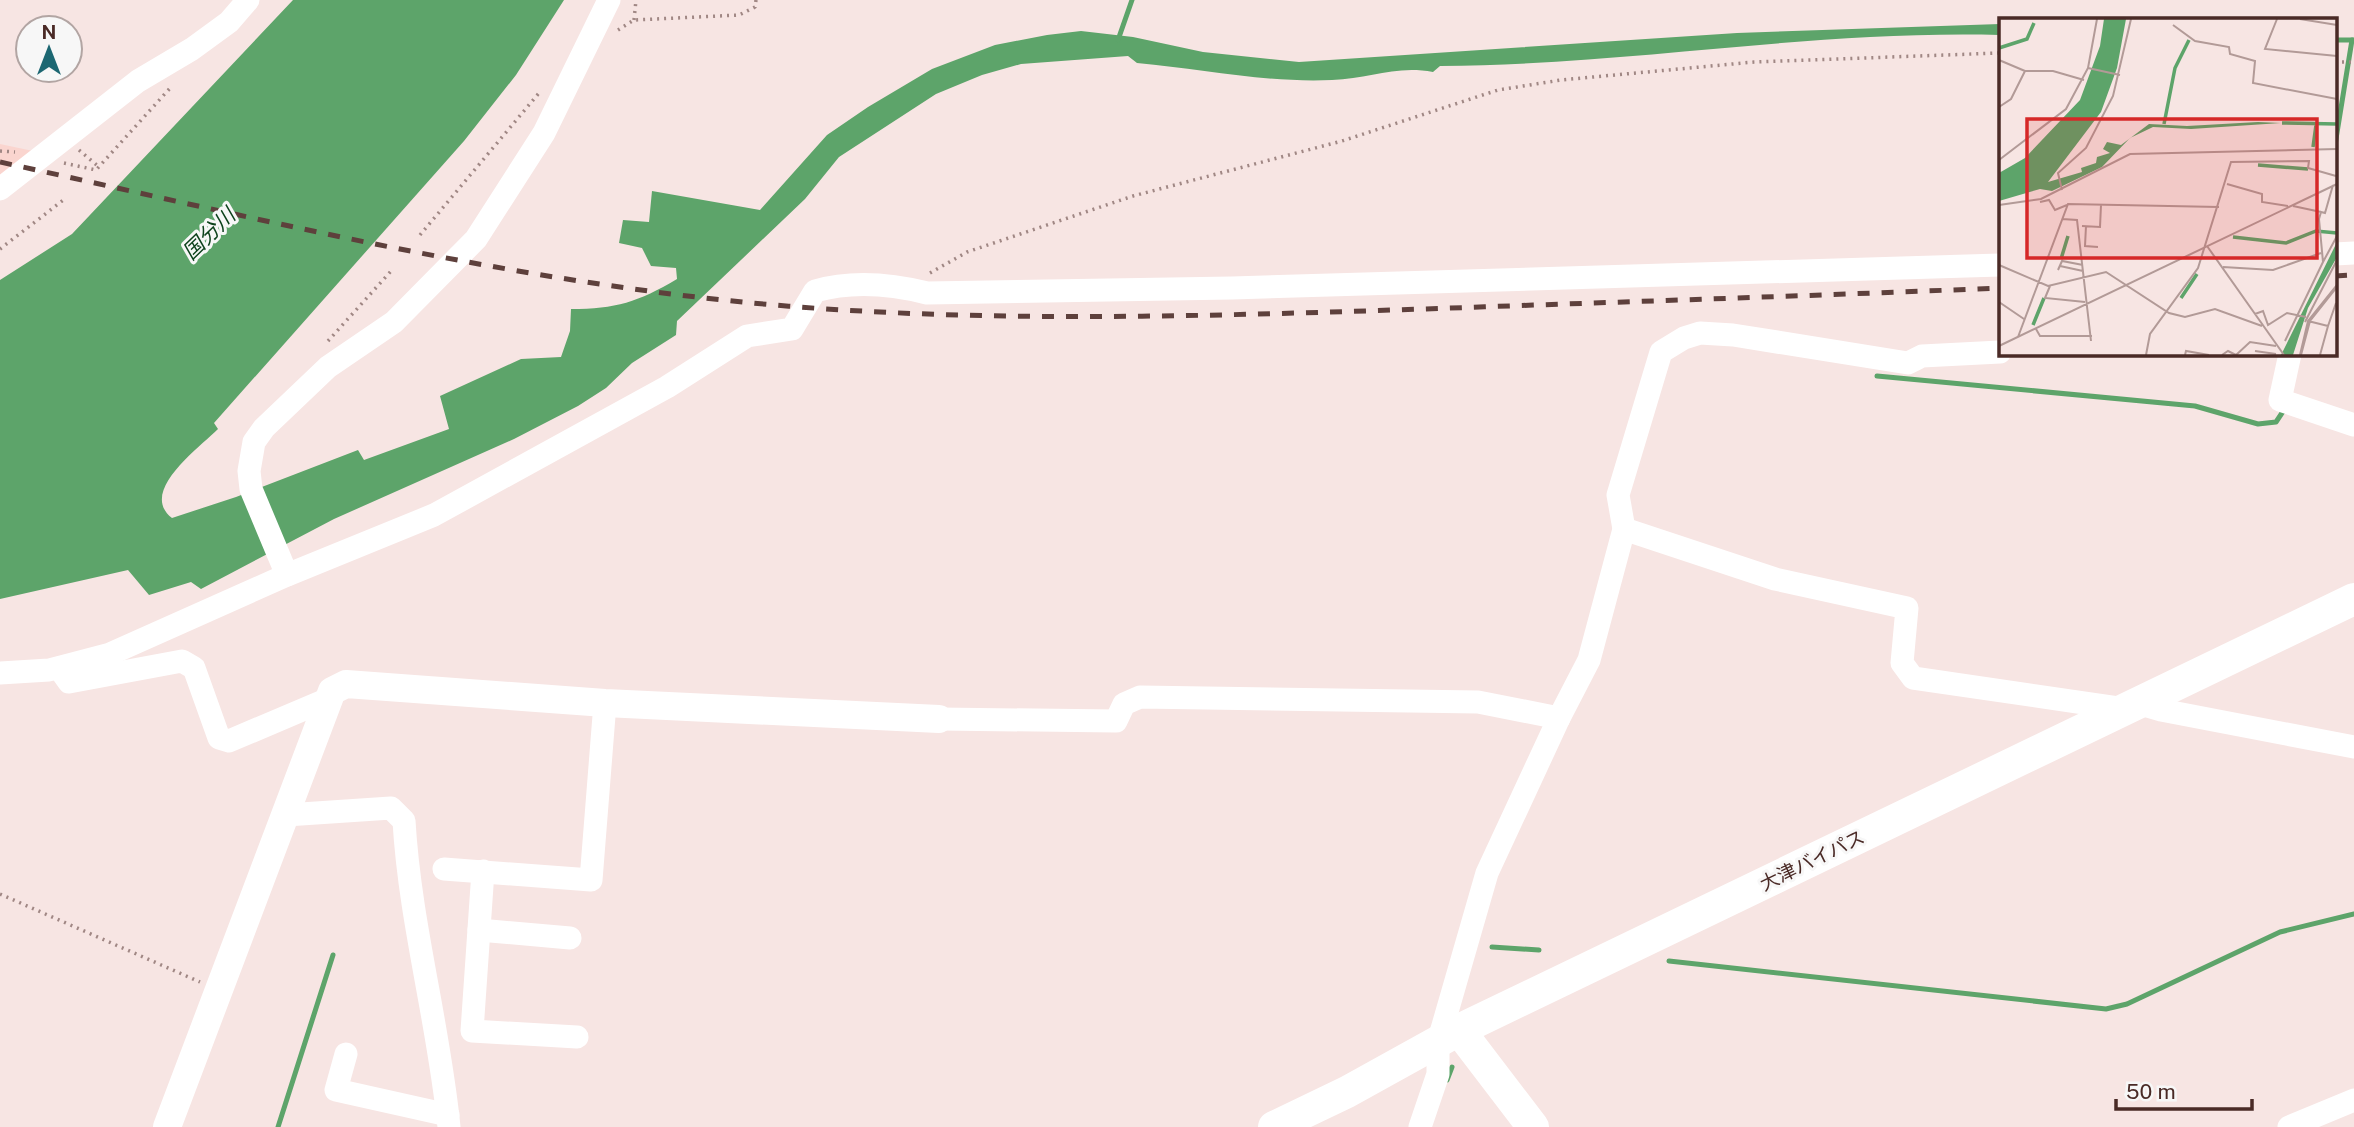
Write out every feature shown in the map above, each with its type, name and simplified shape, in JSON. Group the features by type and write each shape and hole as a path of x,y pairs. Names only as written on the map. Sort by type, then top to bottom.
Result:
{"main road":[{"name":"大津バイパス","path":"1274,1127 1448,1036 2354,599"},
{"path":"1448,1036 1533,1127"}],"street":[{"path":"0,190 138,81 192,49 229,22 248,0"},
{"path":"285,569 251,489 249,471 254,442 264,428 328,367 394,322 476,239 544,134 609,0"},
{"path":"2336,254 2354,253"},
{"path":"0,673 59,668 132,645 285,569 317,565 363,542 434,515 667,387 747,336 792,329 815,291 837,285 904,287 927,293 1219,289 1999,265"},
{"path":"1420,1127 1448,1036 1487,873 1589,660 1624,529 1618,495 1661,352 1684,338 1700,333 1733,335 1909,363 1922,356 1999,352"},
{"path":"2290,355 2280,400 2354,425"},
{"path":"1624,529 1775,579 1907,608 1902,663 1913,678 2161,710 2354,747"},
{"path":"59,668 69,682 182,661 194,668 219,738 229,741 328,699"},
{"path":"167,1127 331,691 346,684 605,704 939,719 1116,721 1124,704 1140,697 1478,702 1559,718"},
{"path":"444,869 591,880 605,704"},
{"path":"286,815 391,808 404,821 407,876 434,1016 448,1121 336,1090 346,1054"},
{"path":"483,872 472,1031 577,1037"},
{"path":"479,930 570,937"},
{"path":"2290,1127 2354,1100"}],"path":[{"path":"634,20 636,0"},
{"path":"585,50 634,20 739,15 755,7 756,0"},
{"path":"904,287 967,252 1133,196 1342,141 1498,90 1561,80 1754,62 1999,53"},
{"path":"2336,62 2354,62"},
{"path":"72,144 98,168 178,80"},
{"path":"420,234 540,93"},
{"path":"0,249 66,198"},
{"path":"0,894 104,942 219,990"}],"shaded area":[{"path":"0,144 33,151 0,181"}],"water":[{"name":"国分川","path":"293,0 564,0 516,75 464,141 214,423 218,429 175,471 162,496 163,507 172,518 236,497 358,450 364,460 449,429 440,396 521,359 561,357 570,331 571,309 601,308 626,303 677,279 676,268 651,266 642,248 619,243 623,220 649,222 652,191 760,210 827,135 932,69 995,45 1081,31 1133,37 1203,52 1299,62 1737,33 1999,24 1999,35 1930,35 1790,42 1580,60 1440,66 1433,72 1406,70 1332,80 1234,75 1137,63 1128,56 1021,64 982,75 936,94 839,157 805,199 677,321 676,335 632,363 606,388 578,406 514,439 334,519 201,589 191,582 149,595 128,570 0,599 0,280 72,234"}],"waterway":[{"path":"1118,40 1132,0"},
{"path":"2336,40 2354,40"},
{"path":"2336,139 2352,40"},
{"path":"1877,376 2195,406 2258,424 2276,422 2286,407"},
{"path":"1669,961 2106,1009 2127,1004 2280,932 2354,914"},
{"path":"1492,947 1539,950"},
{"path":"278,1127 333,955"},
{"path":"1447,1080 1452,1067"}],"railway":[{"path":"0,162 293,227 489,266 686,296 786,306 945,315 1185,316 1999,288"},
{"path":"2336,276 2354,275"}]}
